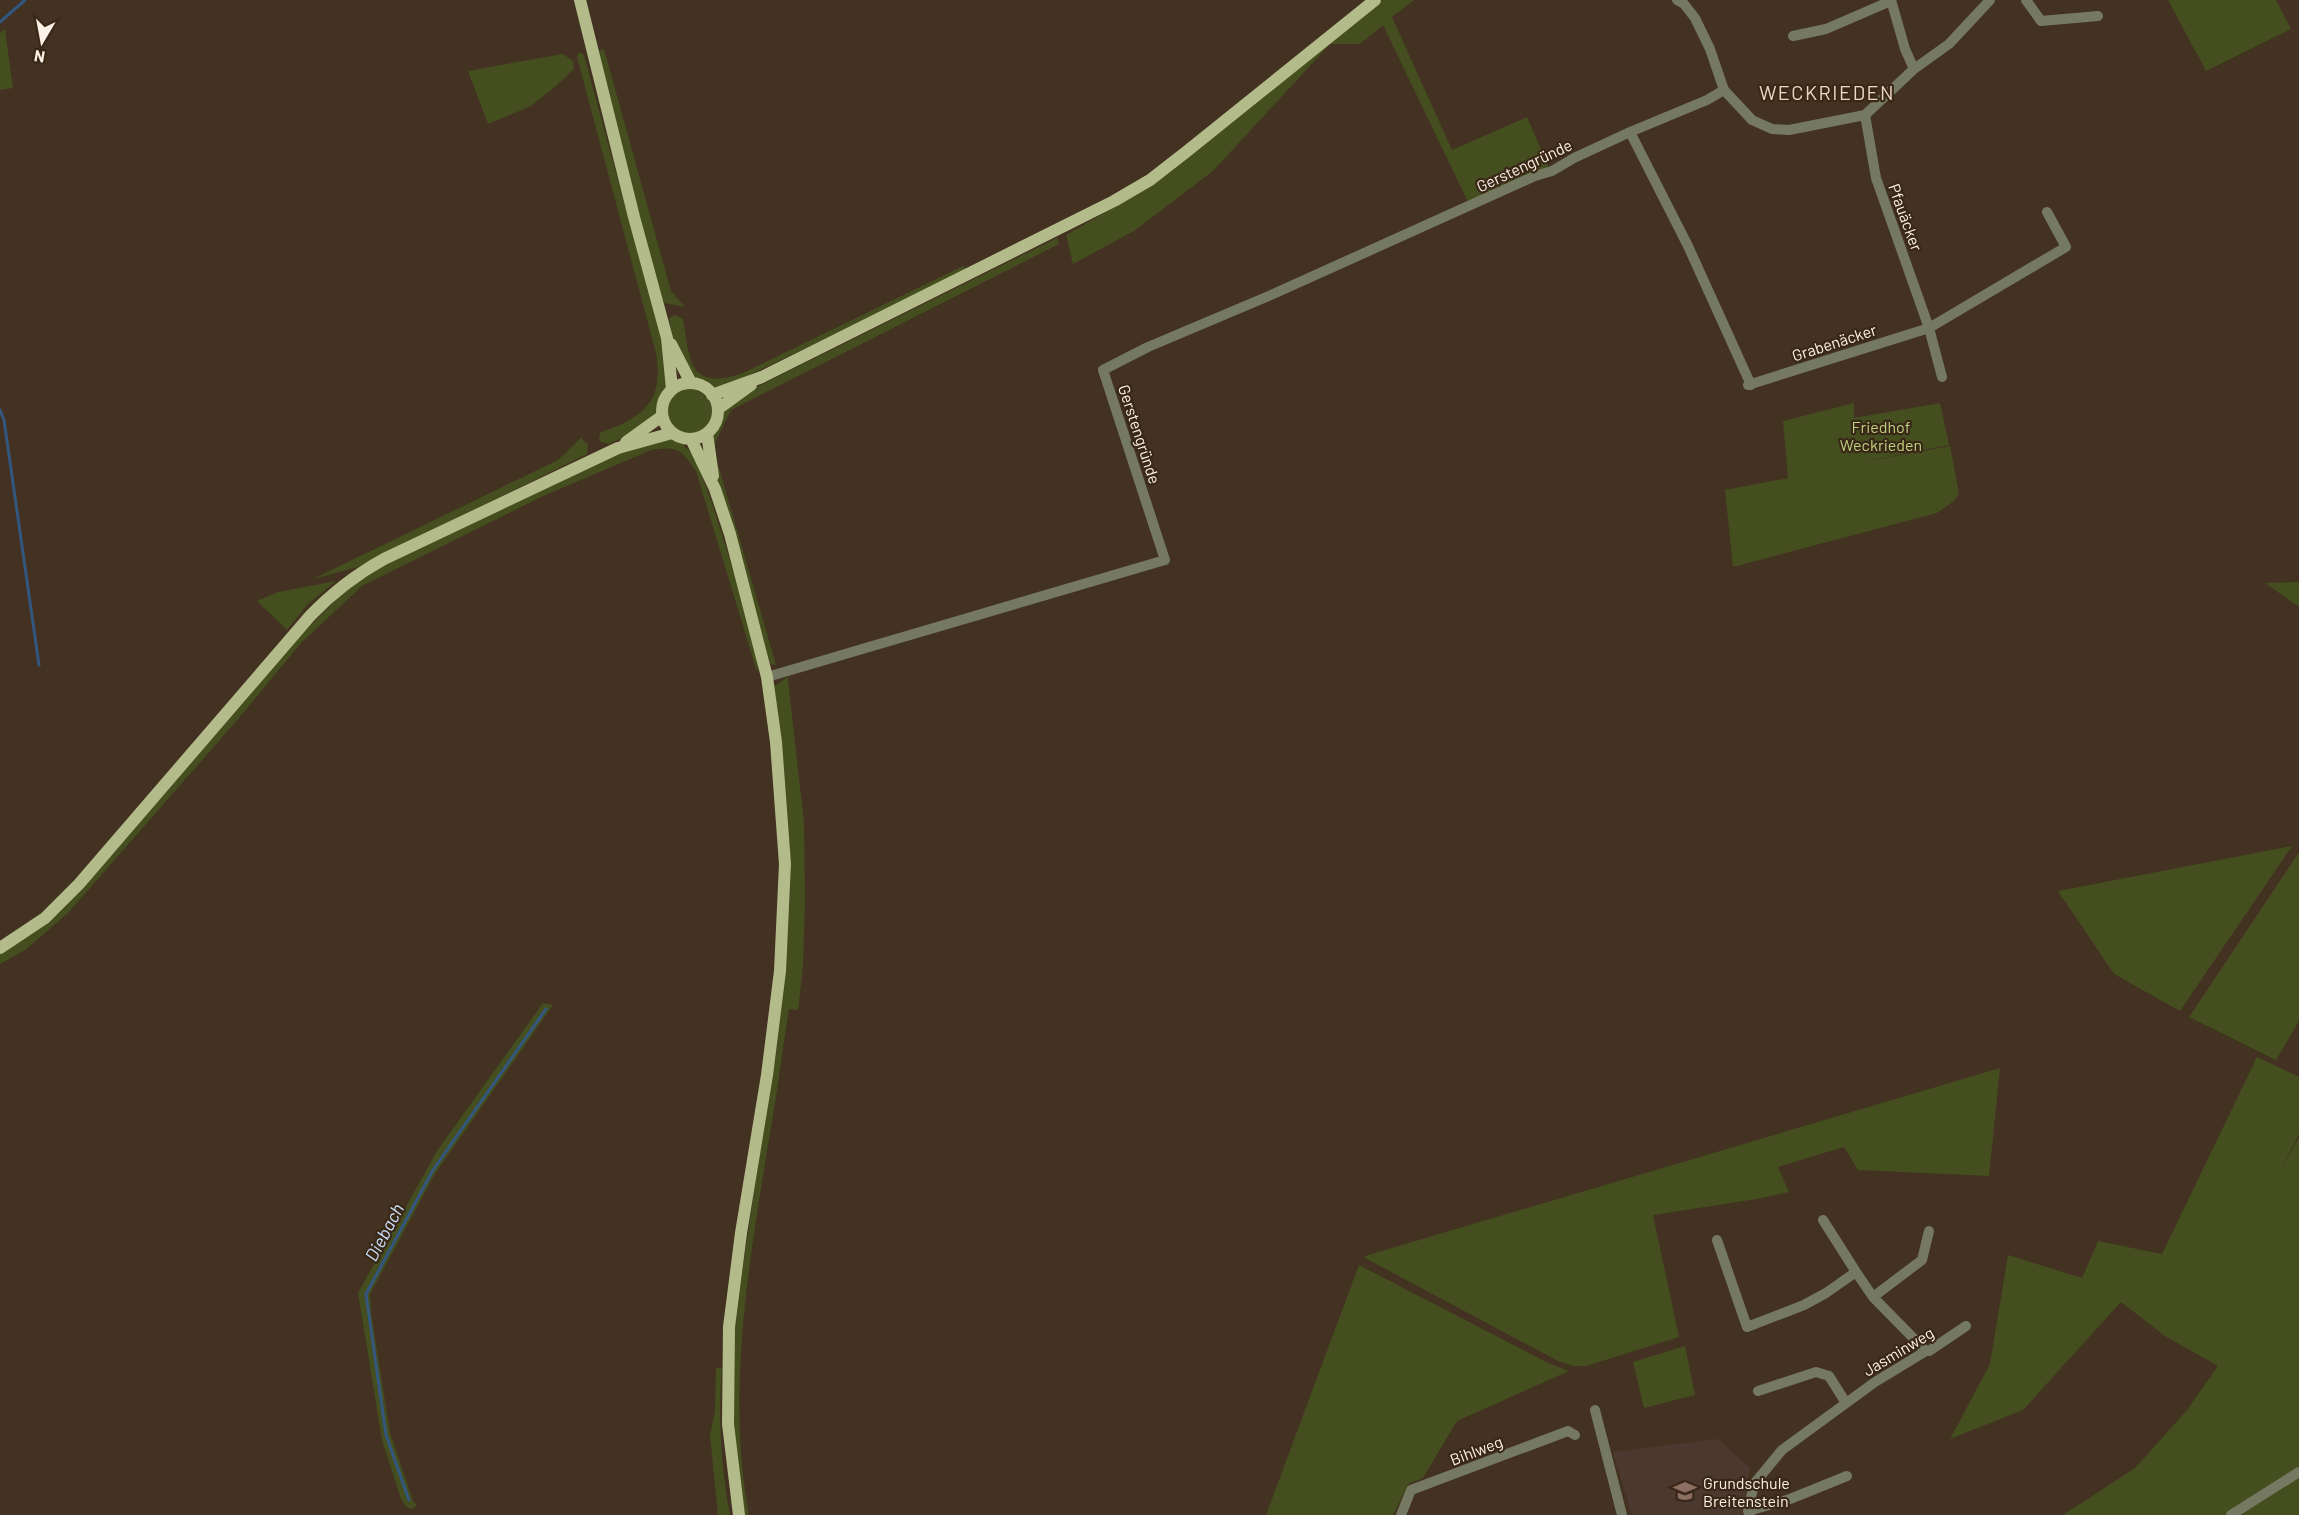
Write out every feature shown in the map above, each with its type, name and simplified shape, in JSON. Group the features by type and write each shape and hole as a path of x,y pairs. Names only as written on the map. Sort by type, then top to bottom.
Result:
{"main road":[{"path":"580,0 633,217 667,338 672,390"},
{"path":"712,395 762,377 1114,201 1168,166 1375,0"},
{"path":"667,338 691,383"},
{"path":"718,409 762,377"},
{"path":"691,383 701,386 712,395 718,409 717,418 706,434 691,439 672,433 665,425 662,406 672,390 691,383"},
{"path":"618,448 662,416"},
{"path":"0,948 45,918 79,884 310,615 334,591 355,575 384,559 618,448 672,433"},
{"path":"706,434 715,489"},
{"path":"691,439 715,489 730,534 767,677 777,742 785,864 780,971 767,1075 741,1233 729,1327 728,1424 739,1515"}],"street":[{"path":"1677,0 1684,4 1695,18 1710,49 1724,90 1752,120 1772,129 1789,130 1865,114 1914,69 1949,44 1990,0"},
{"path":"2026,0 2041,21 2098,16"},
{"path":"1793,36 1826,29 1891,1 1905,50 1914,69"},
{"name":"Gerstengründe","path":"767,677 1165,560 1103,370 1148,347 1271,295 1535,176 1552,171 1574,158 1707,100 1724,90"},
{"name":"Pfauäcker","path":"1865,114 1876,178 1929,328 1942,377"},
{"name":"Grabenäcker","path":"1630,132 1688,246 1750,385 1929,328"},
{"path":"1929,328 2066,247 2047,212"},
{"path":"1823,1220 1873,1297 1926,1351"},
{"path":"1873,1297 1922,1260 1929,1231"},
{"path":"1717,1240 1747,1327 1804,1305 1827,1293 1853,1267"},
{"name":"Jasminweg","path":"1749,1513 1754,1484 1782,1450 1875,1382 1929,1351 1966,1326"},
{"path":"1758,1391 1816,1372 1829,1376 1846,1403"},
{"path":"1594,1410 1622,1515"},
{"name":"Bihlweg","path":"1401,1515 1411,1490 1568,1431 1575,1436"},
{"path":"2231,1515 2299,1472"},
{"path":"1749,1513 1847,1476"}],"shaded area":[{"name":"Grundschule Breitenstein","path":"1718,1439 1750,1468 1742,1515 1632,1515 1613,1452"}],"green space":[{"path":"1383,0 1414,0 1392,17 1452,150 1527,117 1549,168 1468,202 1383,25 1360,44 1330,44 1213,171 1134,231 1073,264 1066,235 1153,185"},
{"path":"2168,0 2276,0 2291,29 2206,71"},
{"path":"5,29 13,88 0,90 0,33"},
{"path":"604,49 671,291 685,307 665,303 659,295 596,52"},
{"path":"579,52 584,55 665,353 669,383 655,418 642,428 609,444 599,441 600,433 633,418 642,411 654,395 658,376 656,353 577,57"},
{"path":"563,54 573,61 574,69 556,86 531,106 488,124 468,71"},
{"path":"1057,238 1059,244 731,410 713,446 713,435 721,413 753,389"},
{"path":"963,266 968,270 741,379 722,385 708,386 690,374 678,352 669,318 675,315 683,319 687,346 694,367 701,374 710,378 723,378 741,374"},
{"path":"689,389 705,396 712,412 705,428 689,435 673,428 666,412 673,396"},
{"name":"Friedhof Weckrieden","path":"1854,403 1854,418 1940,403 1949,445 1857,463 1950,446 1959,494 1954,501 1937,513 1733,567 1725,490 1788,478 1783,421"},
{"path":"581,438 588,444 587,454 358,567 313,579 558,460"},
{"path":"668,438 680,442 694,455 734,573 758,664 757,672 696,471 678,451 667,448 651,450 541,497 362,586 301,643 239,718 68,913 25,950 0,964 0,954 39,929 60,912 99,870 301,635 347,589 373,571 416,549 624,451"},
{"path":"713,448 776,665 770,664 714,470"},
{"path":"336,581 307,605 287,630 257,601 278,592"},
{"path":"2299,582 2299,607 2265,583"},
{"path":"789,676 804,822 803,967 798,1010 789,1009 754,1232 743,1327 740,1421 742,1468 749,1515 745,1515 734,1433 734,1325 776,1047 790,899 791,866 784,767 773,687"},
{"path":"2292,846 2180,1011 2114,974 2058,891"},
{"path":"2299,852 2299,1021 2276,1060 2189,1017"},
{"path":"543,1003 553,1005 436,1172 370,1294 390,1433 413,1501 417,1505 412,1509 406,1507 401,1499 382,1440 358,1293 437,1151"},
{"path":"2257,1057 2299,1077 2299,1134 2280,1172 2299,1137 2299,1515 2063,1515 2135,1468 2187,1410 2218,1366 2165,1336 2121,1302 2023,1410 1950,1439 1990,1364 2008,1255 2082,1278 2098,1241 2162,1254"},
{"path":"2000,1068 1989,1176 1858,1170 1844,1147 1778,1167 1789,1192 1653,1215 1679,1337 1586,1366 1573,1366 1558,1361 1365,1258 1365,1256"},
{"path":"1359,1265 1548,1363 1569,1371 1457,1421 1423,1478 1408,1484 1393,1515 1266,1515"},
{"path":"1685,1346 1695,1395 1644,1408 1633,1362"},
{"path":"716,1368 722,1368 721,1442 730,1515 718,1515 710,1435 715,1412"}],"waterway":[{"path":"0,22 25,0"},
{"path":"0,410 4,420 39,665"},
{"name":"Diebach","path":"409,1500 386,1435 366,1294 433,1170 546,1009"}],"place":[{"name":"Grundschule Breitenstein","path":"1685,1491"}],"district":[{"name":"WECKRIEDEN","path":"1827,92"}]}
